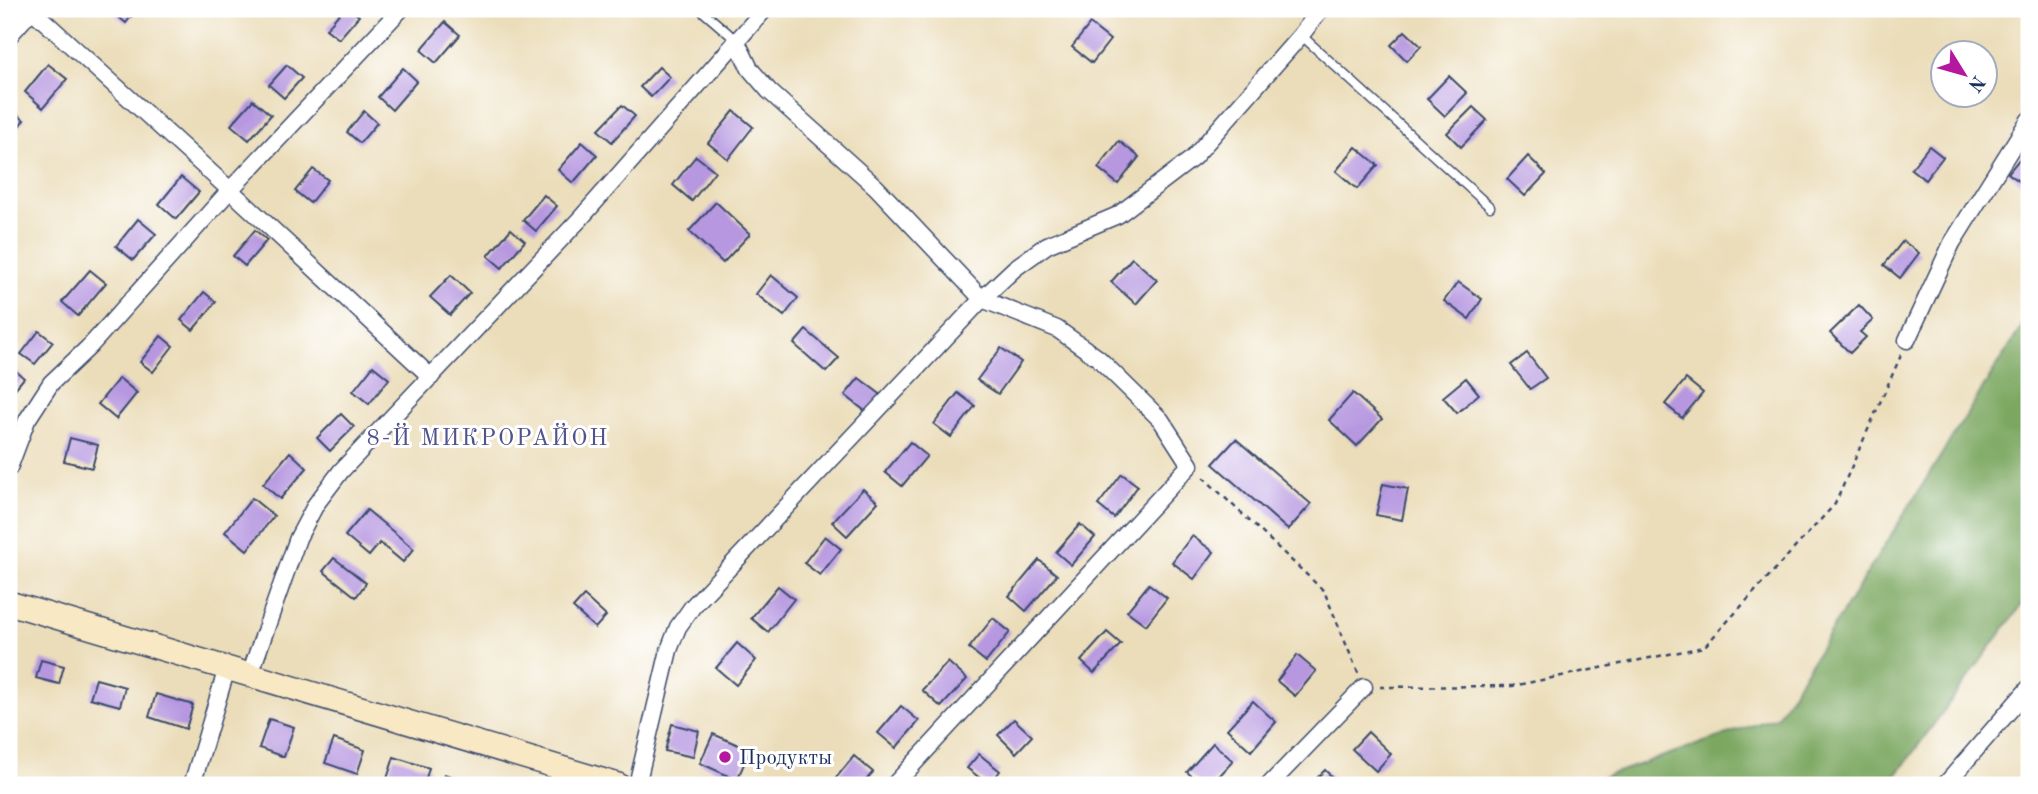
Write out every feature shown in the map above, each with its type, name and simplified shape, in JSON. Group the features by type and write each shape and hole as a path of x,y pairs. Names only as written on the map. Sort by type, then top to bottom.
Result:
{"street":[{"path":"9,36 33,9 431,377"},
{"path":"9,468 27,421 51,383 90,346 230,190 401,9"},
{"path":"250,674 298,538 316,504 341,471 580,219 765,9"},
{"path":"637,785 668,650 678,627 693,606 982,299 1015,268 1048,245 1118,215 1193,158 1321,9"},
{"path":"736,40 750,69 769,91 876,187 982,299 1057,330 1098,358 1161,420 1190,465 894,785"},
{"path":"1907,340 1952,243 2029,120"},
{"path":"9,603 618,785"},
{"path":"192,785 227,668"},
{"path":"1269,785 1364,687"},
{"path":"1945,785 2029,688"}],"lane":[{"path":"700,9 736,40"},
{"path":"1301,35 1490,207"}],"path":[{"path":"1190,465 1324,591 1364,687 1512,686 1704,647 1835,504 1907,340"}],"green space":[{"path":"2029,315 2029,595 1889,785 1580,785 1777,717"}],"building":[{"path":"137,9 126,23 110,10"},
{"path":"343,9 350,9 359,16 339,39 326,29"},
{"path":"445,22 460,35 436,63 421,50"},
{"path":"1090,24 1110,40 1092,63 1072,47"},
{"path":"1405,31 1421,46 1407,61 1391,45"},
{"path":"48,64 67,79 43,108 25,92"},
{"path":"287,65 302,78 284,98 269,85"},
{"path":"659,67 670,77 651,97 640,87"},
{"path":"403,68 417,81 392,110 378,97"},
{"path":"1449,76 1467,93 1445,116 1427,99"},
{"path":"253,100 271,115 249,140 231,125"},
{"path":"622,105 635,116 612,142 598,130"},
{"path":"1473,107 1487,120 1461,147 1447,133"},
{"path":"10,108 24,120 9,138 9,110"},
{"path":"364,111 377,123 360,143 347,132"},
{"path":"734,111 753,127 728,159 708,143"},
{"path":"1119,141 1139,157 1118,184 1098,168"},
{"path":"582,142 597,155 573,183 558,170"},
{"path":"1929,146 1943,157 1925,180 1911,169"},
{"path":"1356,147 1378,165 1357,189 1336,171"},
{"path":"2025,152 2029,155 2029,179 2024,185 2008,173"},
{"path":"696,156 715,171 692,201 673,185"},
{"path":"1528,156 1546,174 1525,196 1507,179"},
{"path":"313,169 328,180 310,203 295,191"},
{"path":"181,177 199,192 176,219 159,204"},
{"path":"544,195 557,206 536,231 523,220"},
{"path":"716,202 750,234 723,263 689,231"},
{"path":"138,219 156,234 133,260 116,246"},
{"path":"511,229 525,241 502,268 488,256"},
{"path":"255,230 267,240 245,266 233,256"},
{"path":"1903,241 1919,253 1900,278 1884,265"},
{"path":"1132,258 1157,280 1136,304 1111,282"},
{"path":"90,270 106,283 78,316 62,302"},
{"path":"451,275 470,293 450,315 430,297"},
{"path":"771,275 798,298 784,316 756,294"},
{"path":"1458,282 1482,299 1469,319 1444,301"},
{"path":"204,292 216,302 193,330 181,320"},
{"path":"1859,305 1873,320 1860,332 1866,337 1850,353 1830,333"},
{"path":"806,330 839,358 826,372 794,344"},
{"path":"39,331 53,342 35,364 21,354"},
{"path":"161,336 173,346 153,372 140,362"},
{"path":"1001,348 1021,362 998,394 977,380"},
{"path":"1527,353 1546,378 1530,389 1511,365"},
{"path":"9,365 24,378 9,396"},
{"path":"373,366 389,379 369,404 353,391"},
{"path":"119,378 137,393 116,419 98,404"},
{"path":"859,378 884,397 870,415 845,395"},
{"path":"1466,378 1479,394 1457,413 1443,397"},
{"path":"1686,379 1703,393 1682,418 1665,404"},
{"path":"958,393 975,406 951,437 934,424"},
{"path":"1353,393 1382,419 1357,446 1329,420"},
{"path":"341,414 354,427 330,451 317,438"},
{"path":"70,438 98,445 92,468 64,461"},
{"path":"1236,439 1311,504 1288,530 1213,464"},
{"path":"910,442 927,456 902,486 885,472"},
{"path":"290,452 307,468 280,499 263,484"},
{"path":"1122,474 1138,486 1114,518 1098,505"},
{"path":"1383,484 1408,489 1402,520 1376,515"},
{"path":"863,489 878,502 847,536 832,522"},
{"path":"252,498 274,516 247,550 225,532"},
{"path":"367,510 414,549 403,562 380,543 369,556 345,536"},
{"path":"1080,524 1095,537 1071,565 1056,552"},
{"path":"825,536 841,549 820,575 804,563"},
{"path":"1192,536 1214,552 1194,579 1172,562"},
{"path":"334,558 366,583 356,597 323,571"},
{"path":"1039,560 1057,575 1026,611 1009,596"},
{"path":"1149,584 1167,598 1146,625 1127,611"},
{"path":"778,586 794,599 768,632 751,618"},
{"path":"584,596 606,616 595,628 573,608"},
{"path":"993,618 1010,632 986,662 969,648"},
{"path":"1107,632 1121,644 1094,673 1081,661"},
{"path":"737,643 756,660 736,685 716,668"},
{"path":"1297,655 1316,671 1295,696 1277,681"},
{"path":"41,660 64,666 59,684 36,678"},
{"path":"948,662 967,679 941,707 922,690"},
{"path":"96,679 125,687 120,706 90,698"},
{"path":"156,694 193,705 186,729 149,717"},
{"path":"1253,701 1276,722 1251,751 1227,729"},
{"path":"901,706 919,721 896,748 878,733"},
{"path":"269,719 294,727 284,757 259,748"},
{"path":"1014,719 1032,736 1016,753 998,735"},
{"path":"672,724 699,731 693,757 665,751"},
{"path":"1368,732 1391,754 1376,771 1352,749"},
{"name":"Продукты","path":"713,734 750,750 737,780 700,763"},
{"path":"334,739 365,750 357,774 325,763"},
{"path":"1213,743 1233,761 1211,785 1202,785 1187,772"},
{"path":"979,754 1000,771 989,785 967,768"},
{"path":"854,756 873,772 862,785 830,785"},
{"path":"394,757 429,768 424,785 385,785"},
{"path":"1325,770 1340,785 1310,785"},
{"path":"444,774 480,785 441,785"}],"place":[{"name":"Продукты","path":"725,757"}],"district":[{"name":"8-Й МИКРОРАЙОН","path":"488,437"}]}
